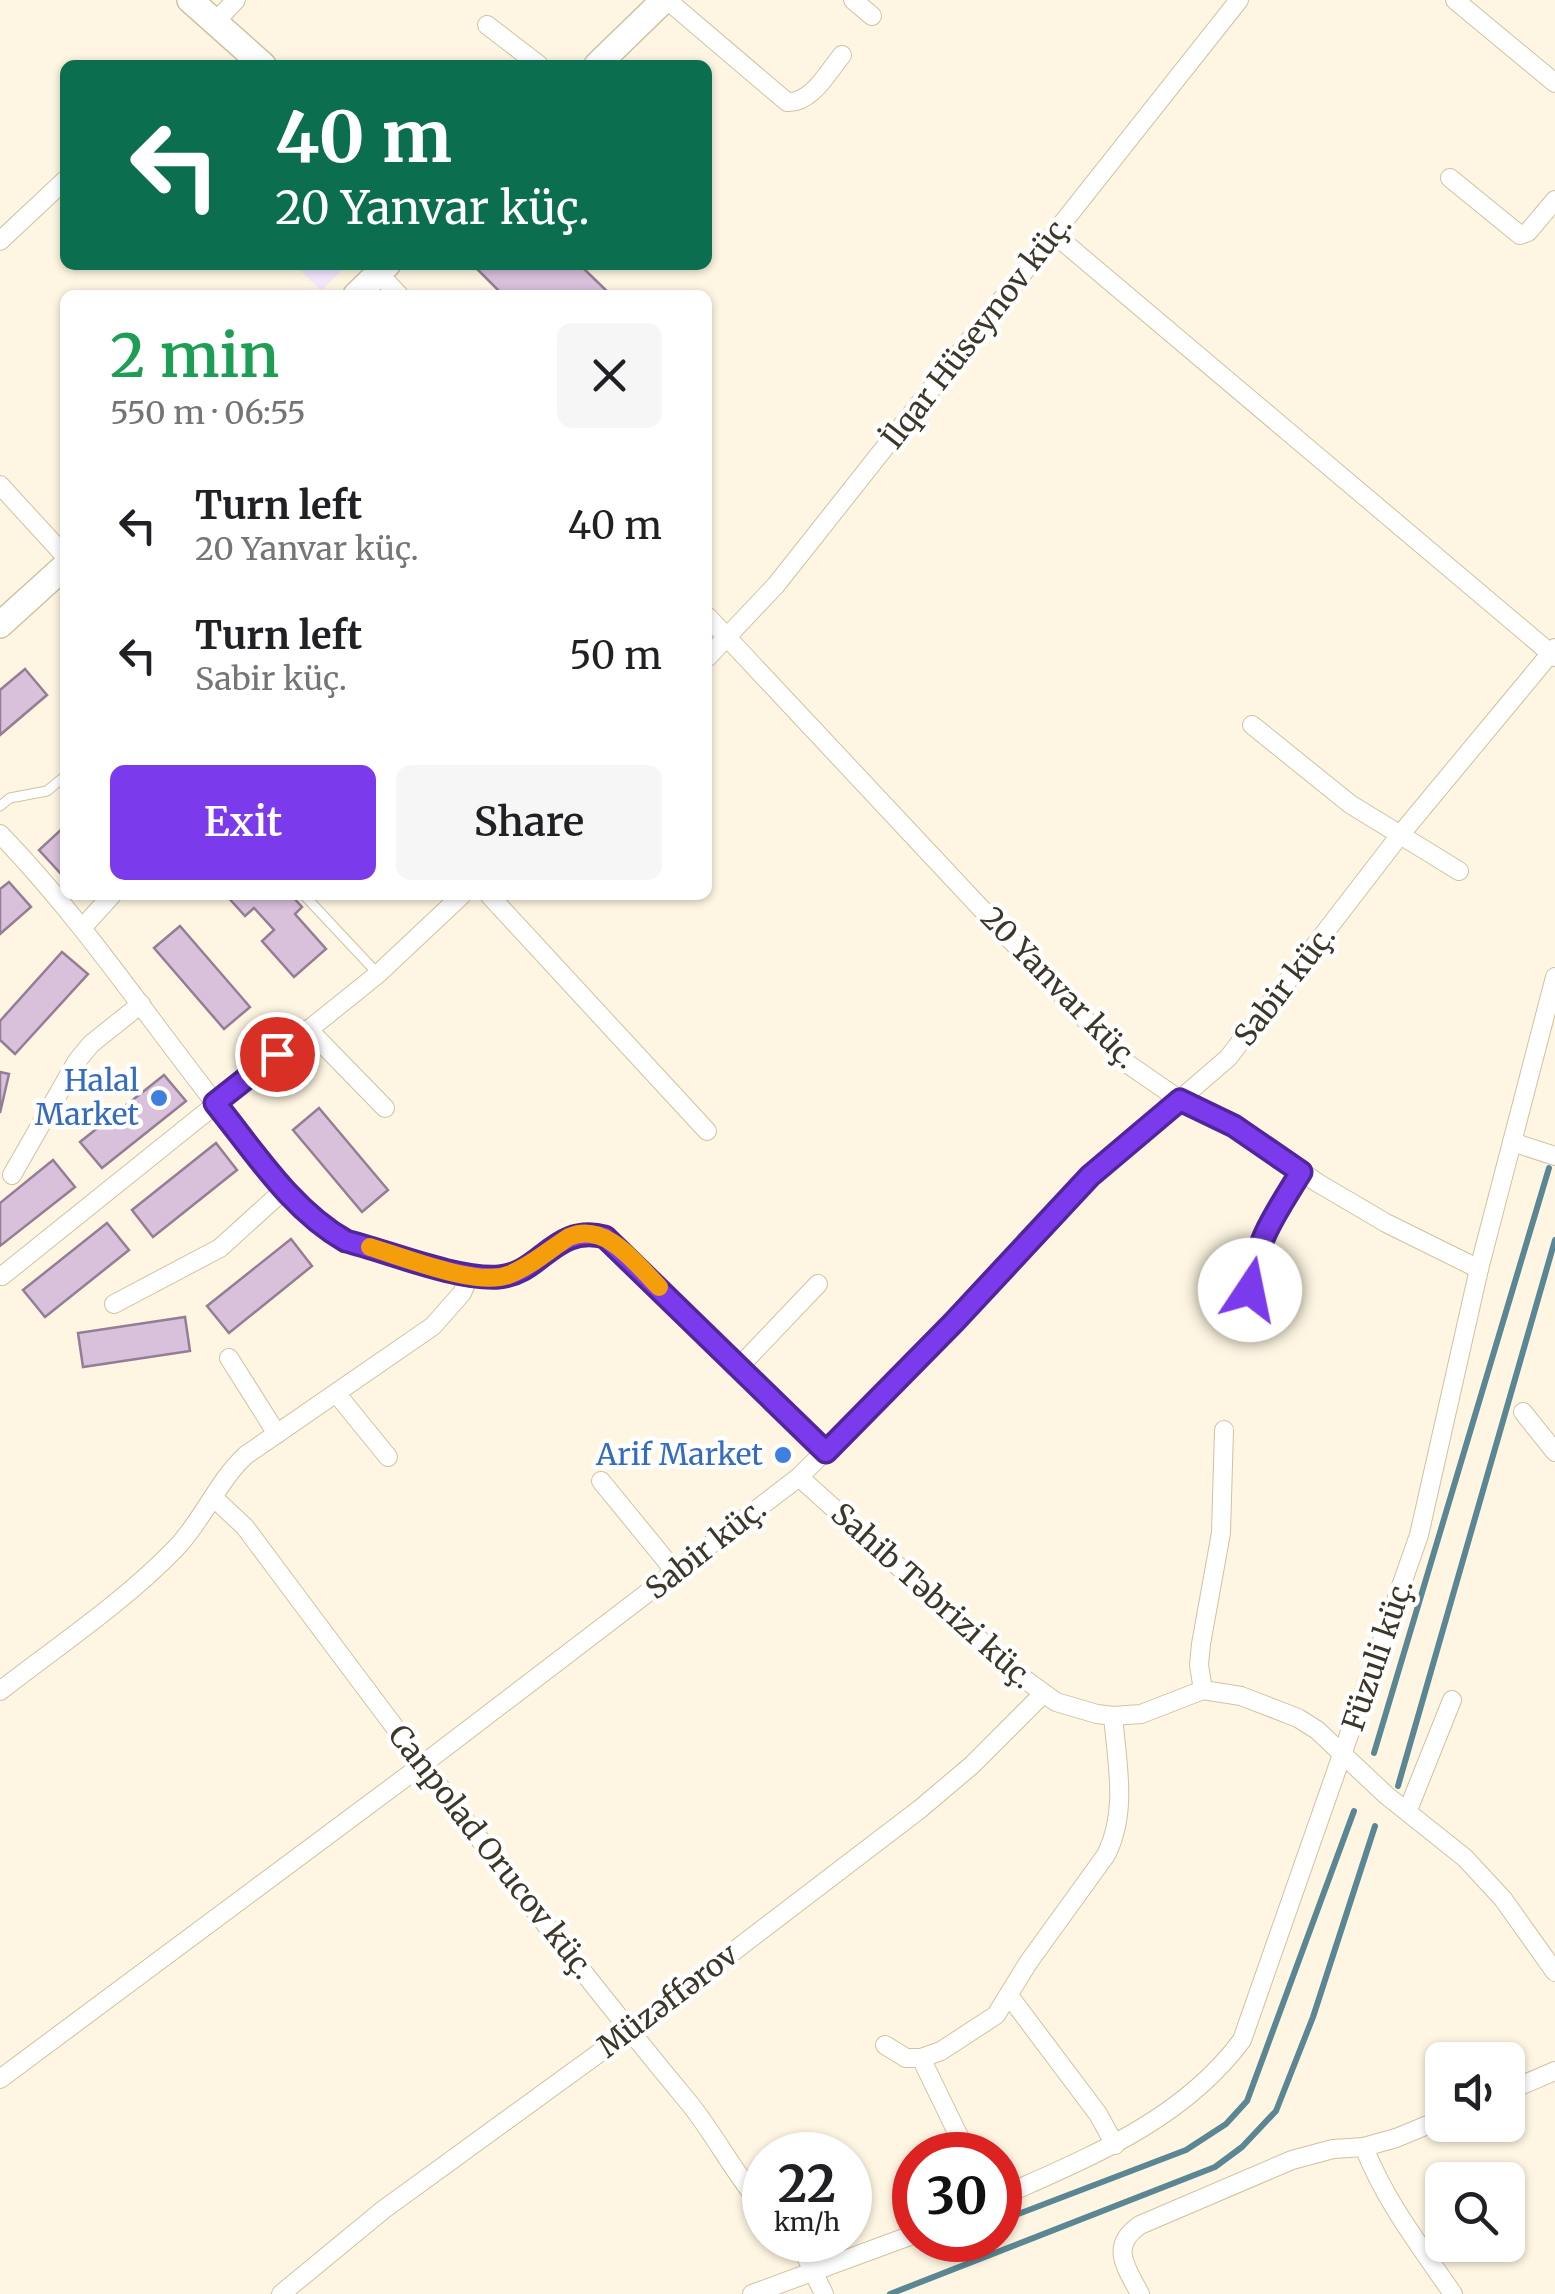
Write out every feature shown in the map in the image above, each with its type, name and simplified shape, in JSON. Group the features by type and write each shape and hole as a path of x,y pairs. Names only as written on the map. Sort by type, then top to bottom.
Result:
{"main road":[{"path":"190,0 257,60"},
{"path":"601,60 666,0"},
{"path":"361,290 382,270"},
{"path":"0,624 60,570"}],"street":[{"path":"215,22 236,0"},
{"path":"666,0 787,102 797,103 807,96 842,55"},
{"path":"853,0 872,16"},
{"name":"İlqar Hüseynov küç.","path":"712,654 776,585 1238,0"},
{"path":"1455,0 1555,83"},
{"path":"486,25 532,60"},
{"path":"1450,178 1520,234 1528,232 1555,200"},
{"path":"0,241 60,185"},
{"path":"1054,234 1553,653"},
{"path":"0,485 60,551"},
{"name":"20 Yanvar küç.","path":"712,622 1125,1062 1180,1100 1234,1126 1301,1172 1386,1222 1479,1269"},
{"name":"Sabir küç.","path":"0,2078 677,1574 799,1477 954,1322 1090,1176 1228,1058 1400,836 1553,653"},
{"path":"1252,725 1350,804 1459,871"},
{"path":"0,834 84,927 215,1103 309,1215 346,1241 470,1274 504,1277 578,1233 605,1237 826,1452"},
{"path":"84,927 108,900"},
{"path":"2,1276 378,974 457,900"},
{"path":"495,900 707,1131"},
{"name":"Füzuli küç.","path":"1022,2188 1115,2145 1203,2086 1242,2040 1419,1535 1479,1269 1555,976"},
{"path":"12,1175 77,1061 91,1044 141,1004"},
{"path":"308,1029 385,1108"},
{"path":"1512,1142 1555,1156"},
{"path":"1248,1320 1254,1259 1261,1238 1301,1172"},
{"path":"114,1304 220,1248 285,1190"},
{"path":"0,1691 148,1574 184,1538 232,1468 432,1326 462,1293 470,1274"},
{"path":"740,1367 818,1284"},
{"path":"228,1358 277,1434"},
{"path":"336,1393 388,1457"},
{"path":"1523,1412 1555,1452"},
{"path":"1224,1430 1221,1533 1200,1655 1203,1690 1241,1696 1298,1718 1317,1730 1344,1757 1444,1838 1488,1881 1555,1972"},
{"name":"Sahib Təbrizi küç.","path":"799,1477 1056,1702 1113,1716 1141,1714 1203,1690"},
{"path":"601,1481 677,1574"},
{"name":"Canpolad Orucov küç.","path":"214,1498 245,1527 422,1765 628,2032 688,2101 742,2177"},
{"name":"Müzəffərov","path":"281,2294 382,2210 628,2032 920,1808 972,1765 1043,1694"},
{"path":"1408,1810 1452,1700"},
{"path":"885,2045 906,2058 921,2058 941,2050 996,2015 1010,1997 1028,1964 1116,1836 1119,1786 1113,1716"},
{"path":"1010,1997 1085,2095 1115,2145"},
{"path":"921,2058 957,2132"},
{"path":"1525,2084 1555,2071"},
{"path":"1140,2294 1122,2256 1122,2242 1140,2225 1292,2160 1332,2148 1364,2147 1425,2125"},
{"path":"1364,2147 1376,2178 1399,2216 1453,2294"},
{"path":"752,2294 892,2243"},
{"path":"810,2262 824,2294"}],"lane":[{"path":"0,806 10,798 47,790 60,780"},
{"path":"309,900 378,974"}],"shaded area":[{"path":"300,270 342,270 322,290"}],"building":[{"path":"478,270 585,270 606,290 498,290"},
{"path":"25,669 47,695 0,735 0,690"},
{"path":"60,831 60,873 39,850"},
{"path":"9,882 31,907 0,934 0,889"},
{"path":"231,900 296,900 302,907 295,914 326,949 294,977 262,941 274,930 254,908 245,916"},
{"path":"180,926 250,1007 224,1029 154,948"},
{"path":"62,952 88,974 15,1054 0,1040 0,1021"},
{"path":"0,1072 9,1074 0,1113"},
{"path":"164,1075 186,1101 102,1168 80,1142"},
{"path":"319,1108 388,1190 362,1212 293,1130"},
{"path":"216,1143 237,1170 153,1237 132,1210"},
{"path":"53,1160 75,1187 0,1246 0,1203"},
{"path":"107,1223 129,1250 45,1317 23,1290"},
{"path":"291,1239 312,1266 229,1333 207,1306"},
{"path":"185,1317 190,1351 83,1367 78,1333"}],"waterway":[{"path":"1374,1753 1549,1168"},
{"path":"1398,1786 1555,1240"},
{"path":"1022,2213 1186,2150 1226,2124 1247,2101 1354,1811"},
{"path":"890,2294 1215,2167 1242,2147 1276,2111 1313,2017 1375,1826"}],"slow traffic":[{"path":"370,1247 480,1277 504,1277 569,1237 592,1234 618,1246 659,1287"}],"place":[{"name":"Halal Market","path":"159,1098"},
{"name":"Arif Market","path":"783,1455"}],"route":[{"path":"277,1054 215,1103 285,1190 330,1232 346,1241 480,1277 504,1277 578,1233 605,1237 826,1452 1090,1176 1180,1100 1234,1126 1301,1172 1261,1238 1250,1290"}]}
